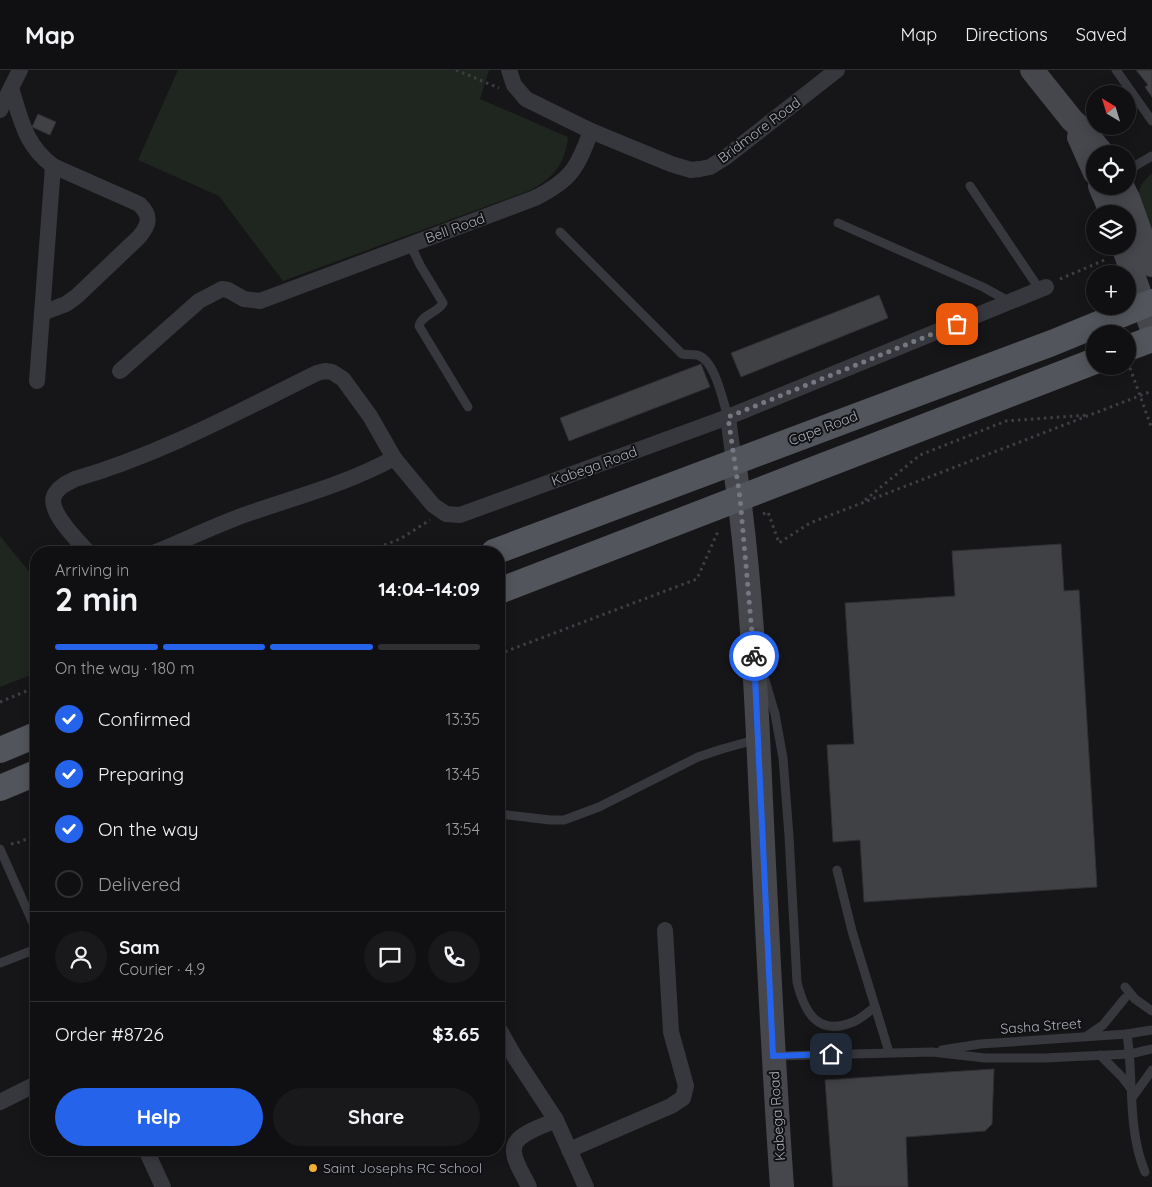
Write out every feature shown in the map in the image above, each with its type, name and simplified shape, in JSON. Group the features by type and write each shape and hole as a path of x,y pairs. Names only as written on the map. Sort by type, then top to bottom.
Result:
{"main road":[{"name":"Cape Road","path":"505,548 1052,343 1149,312"},
{"path":"1136,345 1152,339"},
{"path":"505,589 741,509 1086,365"},
{"path":"0,750 30,738"},
{"path":"0,788 30,776"}],"street":[{"path":"0,110 20,70"},
{"path":"509,70 514,85 526,99"},
{"name":"Bridmore Road","path":"526,99 591,131 671,164 691,170 710,167 733,152 837,70"},
{"path":"1032,70 1072,120 1096,145"},
{"path":"11,88 28,140 41,156 53,166 140,204 148,216 146,229 139,237 77,296 66,304 42,313"},
{"path":"1072,120 1086,152"},
{"name":"Bell Road","path":"120,371 199,301 222,289 228,290 244,299 260,301 534,198 555,188 569,176 581,159 591,131"},
{"path":"37,381 53,166"},
{"path":"1126,195 1152,265"},
{"path":"1126,255 1149,312"},
{"name":"Kabega Road","path":"442,513 460,514 728,417 1043,289"},
{"path":"83,546 56,512 53,503 57,490 64,484 154,452 228,418 317,373 325,371 332,372 343,379 370,416 394,458 433,505 442,513"},
{"name":"Kabega Road","path":"728,417 741,509 754,641 773,1056 782,1187"},
{"path":"170,546 242,516 332,486 372,470 394,458"},
{"path":"569,1150 671,1106 679,1102 686,1093 684,1076 671,1032 665,930"},
{"path":"505,1040 556,1120 586,1187"},
{"path":"0,1102 30,1087"},
{"path":"529,1187 517,1160 514,1146 520,1137 526,1133 556,1120"},
{"path":"149,1156 163,1187"}],"lane":[{"path":"1116,70 1152,121"},
{"path":"1136,165 1152,156"},
{"path":"970,186 1043,289"},
{"path":"838,223 983,287 1010,302"},
{"path":"560,232 682,354 702,357 716,374 728,417"},
{"path":"410,244 420,265 444,303 440,308 422,320 419,326 468,407"},
{"path":"754,641 775,714 783,758 797,982 802,1000 816,1021 834,1026 853,1022 876,1007"},
{"path":"505,815 550,820 571,818 599,807 698,758 737,744 758,739"},
{"path":"0,849 30,916"},
{"path":"837,870 852,931 890,1052"},
{"path":"0,963 30,951"},
{"path":"1125,987 1135,999 1152,1011"},
{"path":"1087,1036 1103,1025 1125,998"},
{"name":"Sasha Street","path":"932,1052 980,1044 1126,1034 1152,1030"},
{"path":"1126,1034 1130,1054 1135,1130 1138,1151 1145,1172"},
{"name":"Sasha Street","path":"773,1056 932,1052 984,1058 1044,1058 1130,1054 1152,1049"},
{"path":"1100,1055 1122,1077 1132,1094"},
{"path":"1132,1094 1152,1070"}],"path":[{"path":"456,70 526,99"},
{"path":"1043,289 1111,255"},
{"path":"1133,375 1152,429"},
{"path":"505,652 697,579 718,529 741,509 768,512 779,544 810,522 1152,391"},
{"path":"862,502 920,455 1006,421 1091,415"},
{"path":"382,546 400,539 442,513"},
{"path":"0,702 30,690"},
{"path":"9,844 30,838"}],"shaded area":[{"path":"178,70 489,70 480,99 568,137 564,155 557,169 546,180 531,190 283,281 219,196 138,160"},
{"path":"1152,173 1152,239 1140,205 1139,191 1141,185"},
{"path":"0,536 30,573 30,675 0,687"}],"building":[{"path":"1136,70 1152,70 1152,97 1145,87 1148,85"},
{"path":"38,114 56,122 50,135 32,127"},
{"path":"879,295 888,318 741,377 731,353"},
{"path":"701,364 710,387 569,441 560,418"},
{"path":"1061,544 1064,591 1079,590 1097,887 864,902 860,840 833,842 827,745 854,744 845,603 955,596 952,551"},
{"path":"994,1069 992,1124 985,1131 906,1137 908,1187 833,1187 825,1080"}],"way so far":[{"path":"754,656 740,498 728,417 957,324"}],"place":[{"name":"Saint Josephs RC School","path":"313,1168"}],"route":[{"path":"754,656 773,1056 831,1054"}]}
